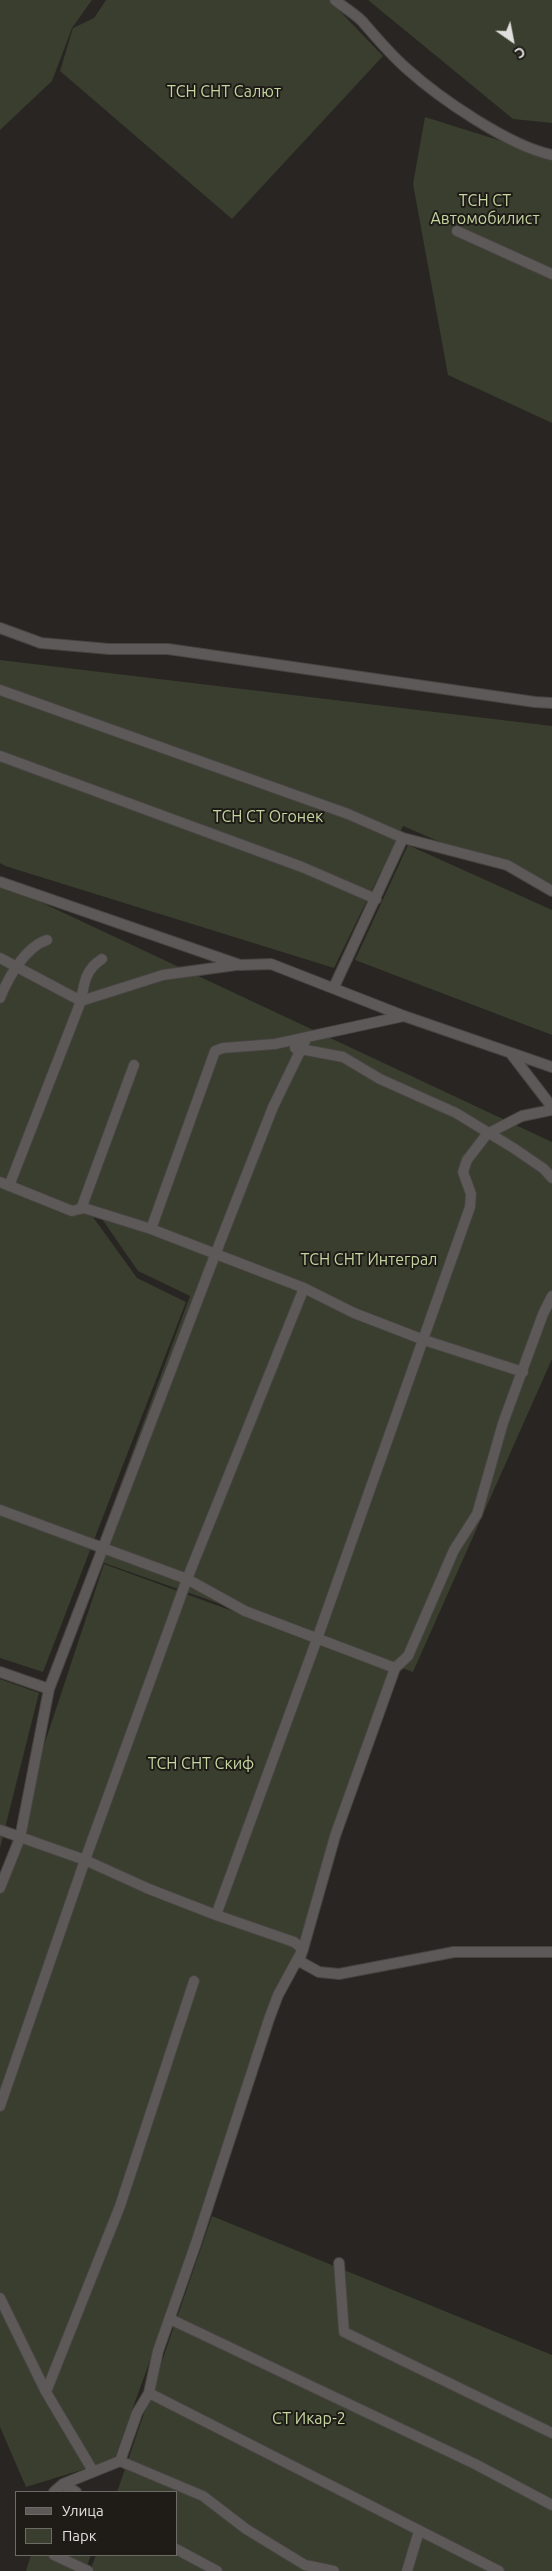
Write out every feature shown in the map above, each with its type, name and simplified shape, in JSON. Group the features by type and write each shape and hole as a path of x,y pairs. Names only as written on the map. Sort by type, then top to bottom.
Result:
{"street":[{"path":"334,0 361,20 374,38 407,69 446,100 480,122 523,144 552,156"},
{"path":"457,232 552,274"},
{"path":"0,628 41,643 109,649 168,649 552,703"},
{"path":"0,690 348,814 403,838 507,865 552,891"},
{"path":"0,756 302,867 376,899"},
{"path":"334,987 403,838"},
{"path":"0,882 240,965"},
{"path":"0,998 6,982 32,947 46,940"},
{"path":"0,958 81,1001 163,975 240,965 271,964 334,987 404,1016 552,1067"},
{"path":"102,959 91,966 84,983 81,1001 4,1184 72,1211 84,1208 151,1229 304,1288 354,1313 424,1340 523,1372"},
{"path":"151,1229 213,1055 223,1048 275,1044 404,1016"},
{"path":"0,1888 20,1838 50,1689 273,1107 307,1037"},
{"path":"275,1044 344,1057 380,1079 456,1113 487,1134 515,1149 544,1169 552,1178"},
{"path":"216,1915 318,1639 470,1207 471,1194 463,1172 467,1160 487,1134 522,1116 552,1108 511,1054"},
{"path":"81,1209 134,1065"},
{"path":"0,2106 85,1860 187,1579 304,1288"},
{"path":"552,1296 543,1314 503,1422 477,1514 454,1550 408,1656 395,1668 335,1836 299,1961 319,1972 339,1974 454,1952 552,1952"},
{"path":"0,1510 187,1579 245,1611 395,1668"},
{"path":"0,1672 50,1689"},
{"path":"0,1830 85,1860 149,1890 294,1942 303,1949"},
{"path":"120,2461 137,2413 149,2393 158,2351 269,2019 278,1995 303,1949"},
{"path":"46,2392 120,2206 194,1981"},
{"path":"339,2263 344,2332 552,2433"},
{"path":"0,2298 46,2392 93,2471"},
{"path":"170,2319 475,2464 552,2505"},
{"path":"149,2393 498,2571"},
{"path":"55,2491 64,2484 120,2461 203,2496 246,2529 305,2565 334,2571"},
{"path":"64,2484 74,2491"},
{"path":"407,2571 419,2531"},
{"path":"178,2550 217,2571"},
{"path":"56,2556 88,2571"}],"green space":[{"path":"0,0 92,0 72,28 52,81 0,130"},
{"name":"ТСН СНТ Салют","path":"106,0 329,0 383,56 232,219 60,71 73,28 94,18"},
{"path":"368,0 552,0 552,123 513,119"},
{"name":"ТСН СТ Автомобилист","path":"425,117 552,157 552,423 448,375 413,184"},
{"name":"ТСН СТ Огонек","path":"0,660 552,726 552,890 403,826 334,968 5,866 0,863"},
{"path":"408,845 552,910 552,1035 355,960"},
{"name":"ТСН СНТ Интеграл","path":"0,883 552,1142 552,1359 413,1672 93,1559 190,1296 138,1271 102,1219 0,1176"},
{"path":"0,1178 93,1217 137,1278 186,1302 43,1672 0,1658"},
{"name":"ТСН СНТ Скиф","path":"104,1564 399,1672 114,2460 26,2487 0,2427 0,1878"},
{"path":"0,1679 39,1693 0,1848"},
{"name":"СТ Икар-2","path":"212,2216 552,2355 552,2571 90,2571 96,2556 178,2556 178,2491 117,2491"},
{"path":"31,2556 91,2556 85,2571 26,2571"}]}
